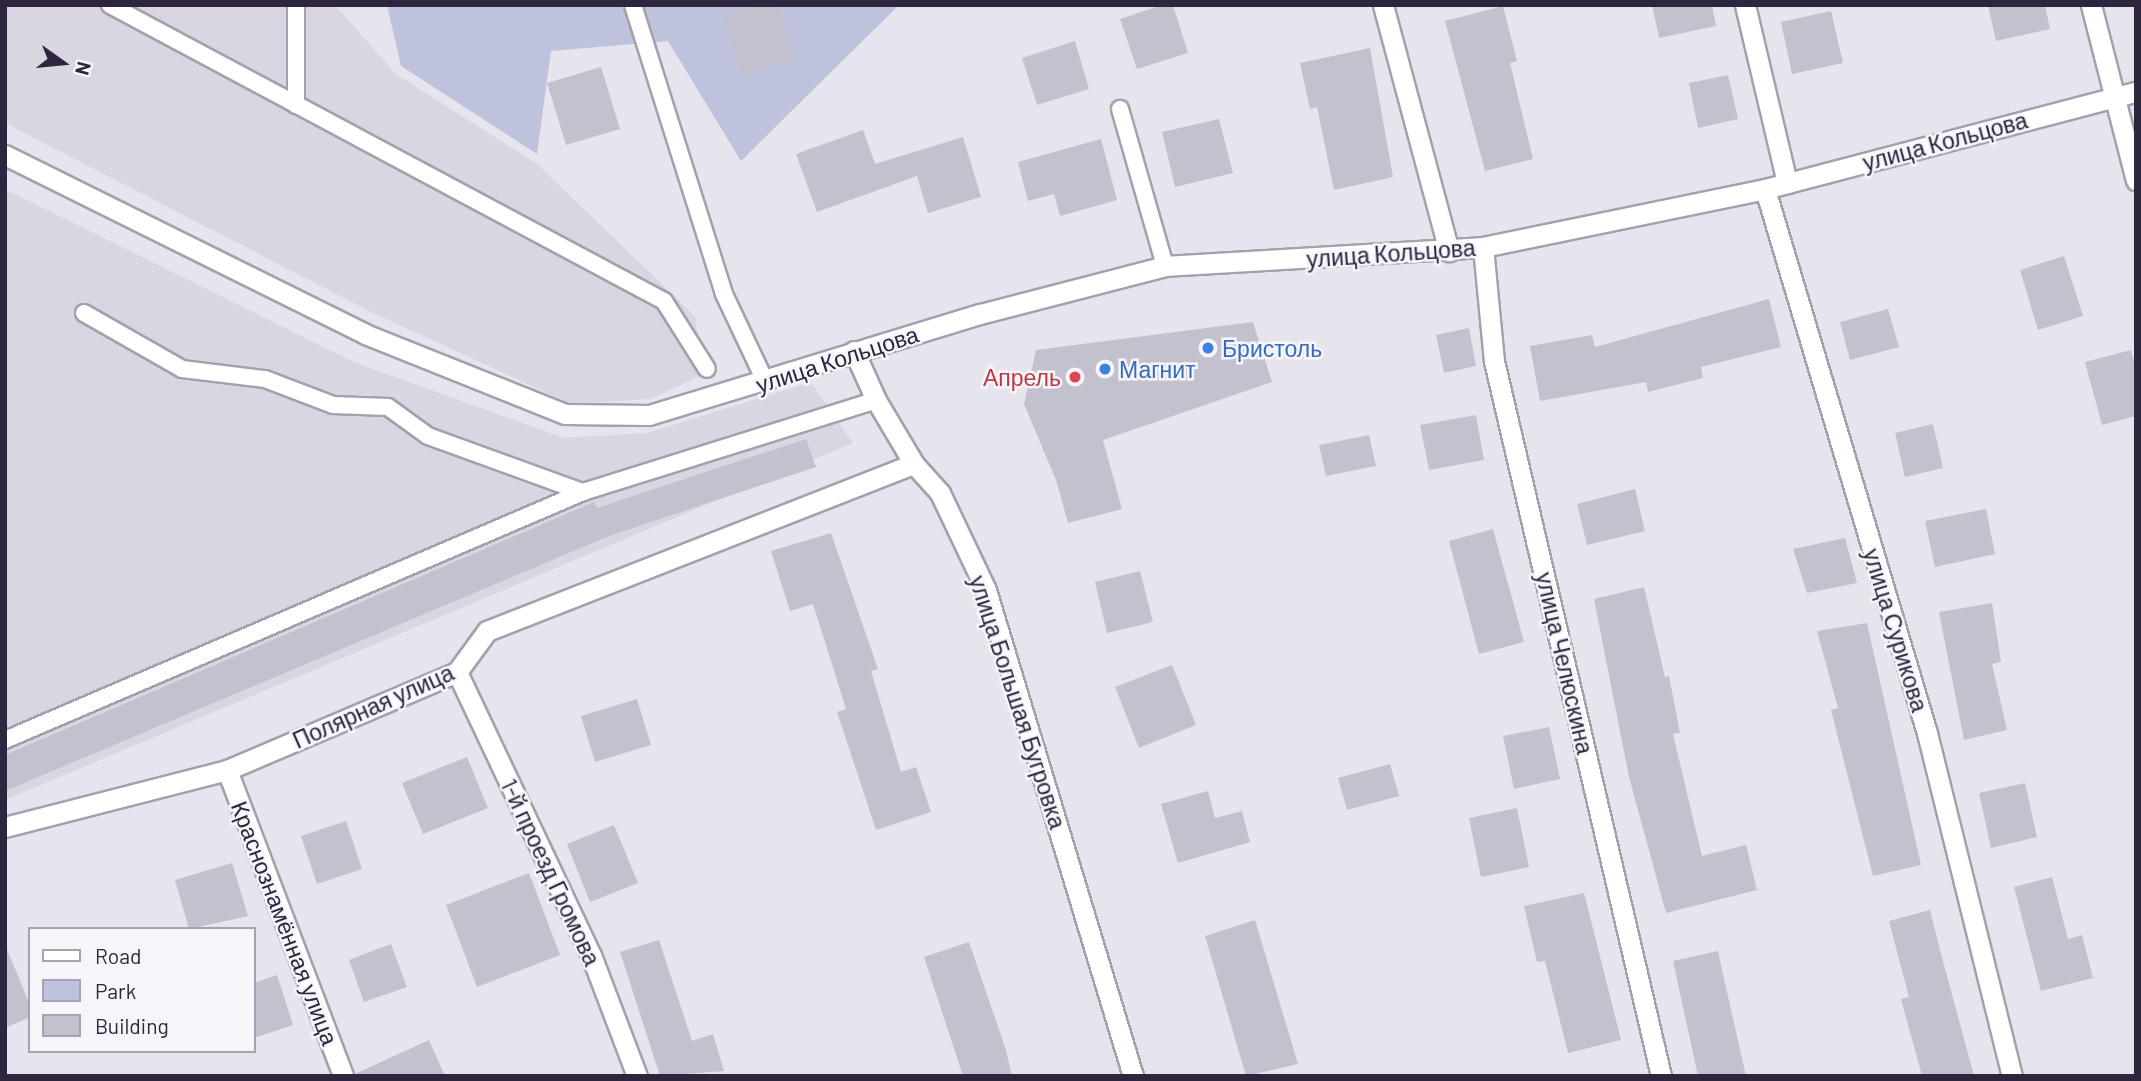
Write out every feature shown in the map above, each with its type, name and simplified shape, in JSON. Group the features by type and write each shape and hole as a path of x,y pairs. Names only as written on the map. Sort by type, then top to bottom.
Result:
{"street":[{"path":"1383,5 1449,251"},
{"path":"1745,5 1787,183"},
{"path":"2091,5 2136,180"},
{"name":"улица Кольцова","path":"5,155 365,334 565,414 649,415 766,383 854,351 1165,266 1483,247 1765,189 2136,92"},
{"name":"улица Сурикова","path":"1765,189 1927,733 2012,1076"},
{"name":"улица Челюскина","path":"1483,247 1494,361 1661,1076"},
{"name":"улица Большая Бугровка","path":"854,351 876,400 914,464 940,493 986,590 1133,1076"},
{"name":"Полярная улица","path":"5,827 227,770 457,673 487,631 914,464"},
{"name":"1-й проезд Громова","path":"457,673 591,955 637,1076"},
{"name":"Краснознамённая улица","path":"227,770 342,1076"}],"lane":[{"path":"110,5 663,302 707,369"},
{"path":"296,5 296,105"},
{"path":"633,5 723,294 766,383"},
{"path":"1120,109 1165,266"},
{"path":"84,313 182,369 265,379 333,405 388,407 428,436 583,492"},
{"path":"5,740 583,492 876,400"}],"shaded area":[{"path":"5,5 335,5 396,74 537,164 696,317 699,376 651,399 571,404 371,312 5,123"},
{"path":"5,189 354,362 564,438 647,433 811,382 853,443 5,800"}],"green space":[{"path":"387,5 899,5 741,161 668,41 551,51 537,154 401,66"}],"building":[{"path":"761,5 777,5 794,60 742,76 724,17"},
{"path":"1162,5 1173,5 1188,53 1137,69 1120,19"},
{"path":"1652,5 1712,5 1716,26 1659,38"},
{"path":"1988,5 2045,5 2050,29 1996,41"},
{"path":"1503,6 1517,61 1510,63 1533,159 1485,171 1445,21"},
{"path":"1831,11 1843,63 1792,74 1781,22"},
{"path":"1075,41 1089,89 1037,105 1022,58"},
{"path":"1370,48 1393,177 1334,190 1317,107 1310,109 1300,63"},
{"path":"601,67 620,129 566,145 547,83"},
{"path":"1728,75 1738,119 1698,128 1689,83"},
{"path":"1219,119 1233,173 1175,187 1162,132"},
{"path":"863,130 875,164 963,137 981,197 928,213 917,176 817,212 796,154"},
{"path":"1101,139 1117,200 1060,216 1054,194 1028,201 1018,162"},
{"path":"2064,256 2083,316 2038,330 2020,270"},
{"path":"1769,299 1781,347 1701,367 1703,378 1648,392 1646,382 1540,401 1530,346 1592,335 1595,347"},
{"path":"1888,309 1899,347 1850,360 1840,322"},
{"path":"1253,322 1272,382 1103,440 1122,509 1068,523 1056,480 1024,404 1036,350"},
{"path":"1469,328 1476,366 1444,373 1436,335"},
{"path":"2131,350 2136,368 2136,416 2102,425 2085,362"},
{"path":"1476,415 1484,460 1429,470 1420,425"},
{"path":"1933,424 1943,468 1905,477 1895,433"},
{"path":"1369,435 1376,466 1326,476 1319,445"},
{"path":"806,439 816,467 609,536 5,791 5,755 594,502 597,508"},
{"path":"1635,489 1645,531 1587,545 1577,504"},
{"path":"1986,509 1995,554 1935,567 1925,521"},
{"path":"1493,529 1524,642 1479,654 1449,541"},
{"path":"831,533 878,669 871,671 901,772 916,767 931,812 876,830 837,712 846,709 813,604 790,611 771,551"},
{"path":"1845,538 1857,583 1807,593 1793,549"},
{"path":"1140,571 1153,622 1107,633 1095,582"},
{"path":"1644,587 1665,677 1669,676 1680,733 1673,734 1702,856 1746,845 1757,890 1666,913 1629,777 1594,599"},
{"path":"1992,603 2001,662 1992,664 2007,730 1964,740 1939,612"},
{"path":"1867,623 1921,865 1873,876 1831,710 1838,708 1817,631"},
{"path":"1172,665 1196,725 1139,748 1115,687"},
{"path":"637,699 651,745 595,762 581,716"},
{"path":"1549,727 1560,779 1514,789 1503,736"},
{"path":"467,757 488,808 423,834 402,783"},
{"path":"1390,764 1399,796 1347,810 1338,778"},
{"path":"2025,783 2037,837 1991,848 1979,793"},
{"path":"1208,791 1215,818 1242,811 1250,842 1178,863 1161,804"},
{"path":"1517,808 1529,867 1481,877 1469,818"},
{"path":"346,821 362,869 317,884 301,836"},
{"path":"614,825 638,883 590,902 567,844"},
{"path":"232,863 248,916 188,927 175,880"},
{"path":"529,873 560,955 477,987 446,905"},
{"path":"2052,877 2068,939 2082,935 2093,978 2041,991 2014,887"},
{"path":"1584,893 1621,1040 1568,1053 1545,961 1537,962 1524,906"},
{"path":"1930,910 1974,1076 1922,1076 1901,999 1909,997 1889,921"},
{"path":"1255,920 1298,1064 1246,1076 1205,936"},
{"path":"659,940 692,1041 713,1034 724,1071 660,1076 620,952"},
{"path":"969,942 1006,1050 1012,1076 963,1076 924,957"},
{"path":"391,944 407,987 364,1002 349,960"},
{"path":"6,947 28,1000 28,1018 5,1028"},
{"path":"1718,951 1746,1076 1698,1076 1673,961"},
{"path":"277,975 293,1025 256,1037 256,982"},
{"path":"429,1040 445,1076 355,1076 355,1074"}],"place":[{"name":"Бристоль","path":"1208,348"},
{"name":"Магнит","path":"1105,369"},
{"name":"Апрель","path":"1075,377"}]}
